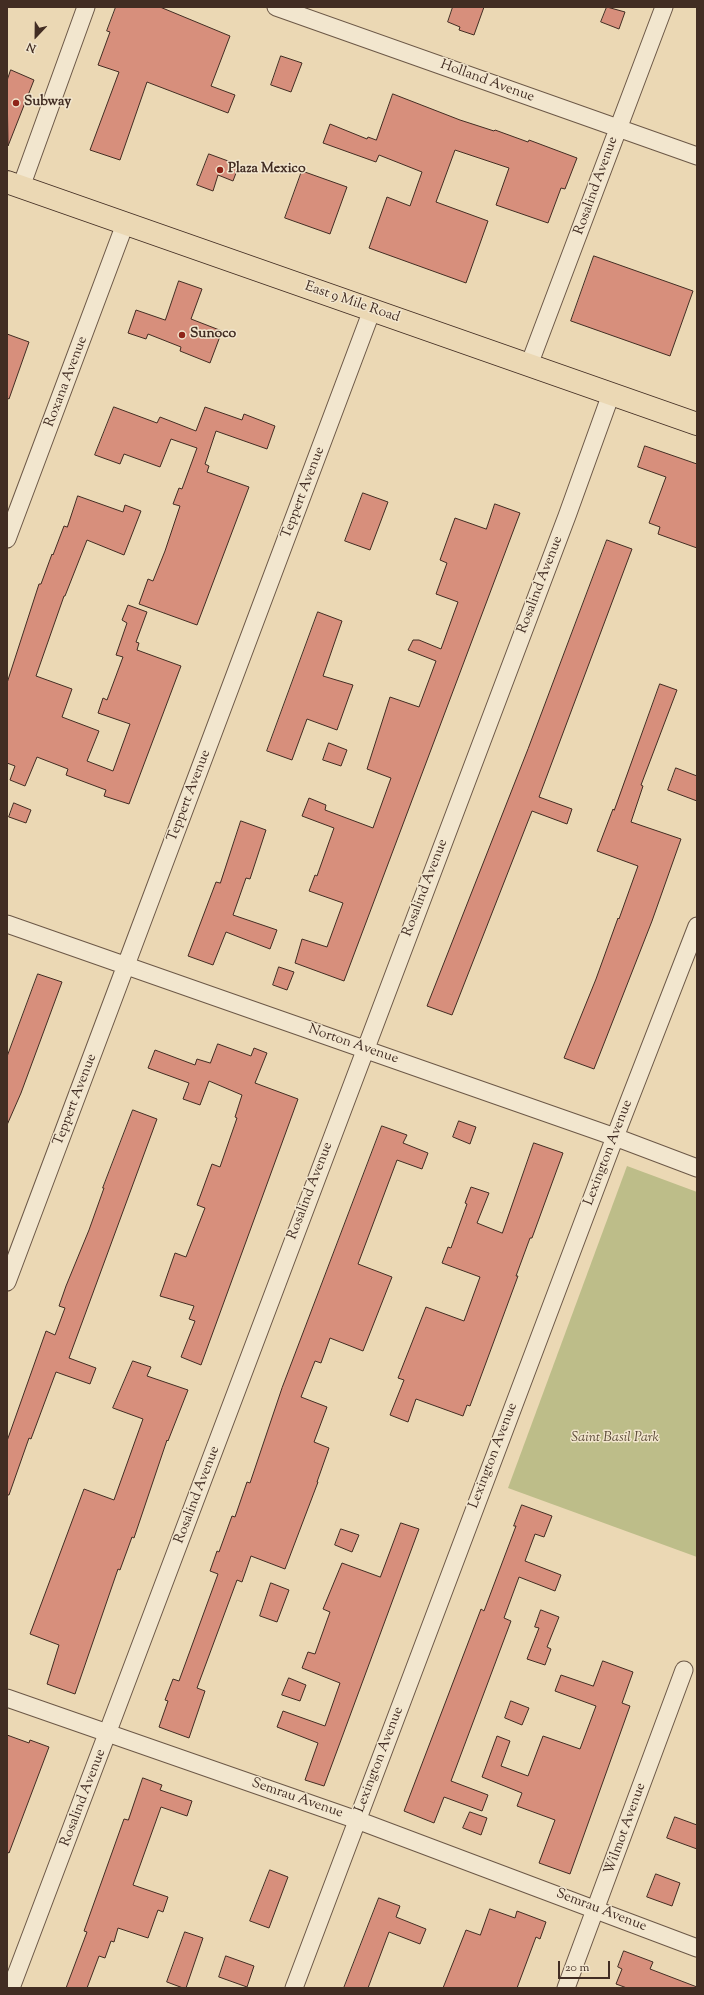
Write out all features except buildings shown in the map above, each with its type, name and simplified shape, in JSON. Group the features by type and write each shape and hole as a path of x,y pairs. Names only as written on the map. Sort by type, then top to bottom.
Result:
{"main road":[{"name":"East 9 Mile Road","path":"14,185 697,424"}],"street":[{"path":"14,185 86,7"},
{"name":"Holland Avenue","path":"276,7 697,156"},
{"name":"Rosalind Avenue","path":"529,365 664,7"},
{"name":"Roxana Avenue","path":"7,539 125,224"},
{"name":"Teppert Avenue","path":"7,1282 127,967 372,310"},
{"name":"Rosalind Avenue","path":"11,1988 567,516 611,394"},
{"name":"Norton Avenue","path":"7,924 615,1137 697,1168"},
{"name":"Lexington Avenue","path":"294,1988 615,1137 697,926"},
{"name":"Wilmot Avenue","path":"566,1988 684,1670"},
{"name":"Semrau Avenue","path":"7,1698 357,1820 697,1948"}],"green space":[{"name":"Saint Basil Park","path":"627,1166 697,1192 697,1557 508,1488"}],"place":[{"name":"Subway","path":"16,103"},
{"name":"Plaza Mexico","path":"220,170"},
{"name":"Sunoco","path":"182,335"}]}
